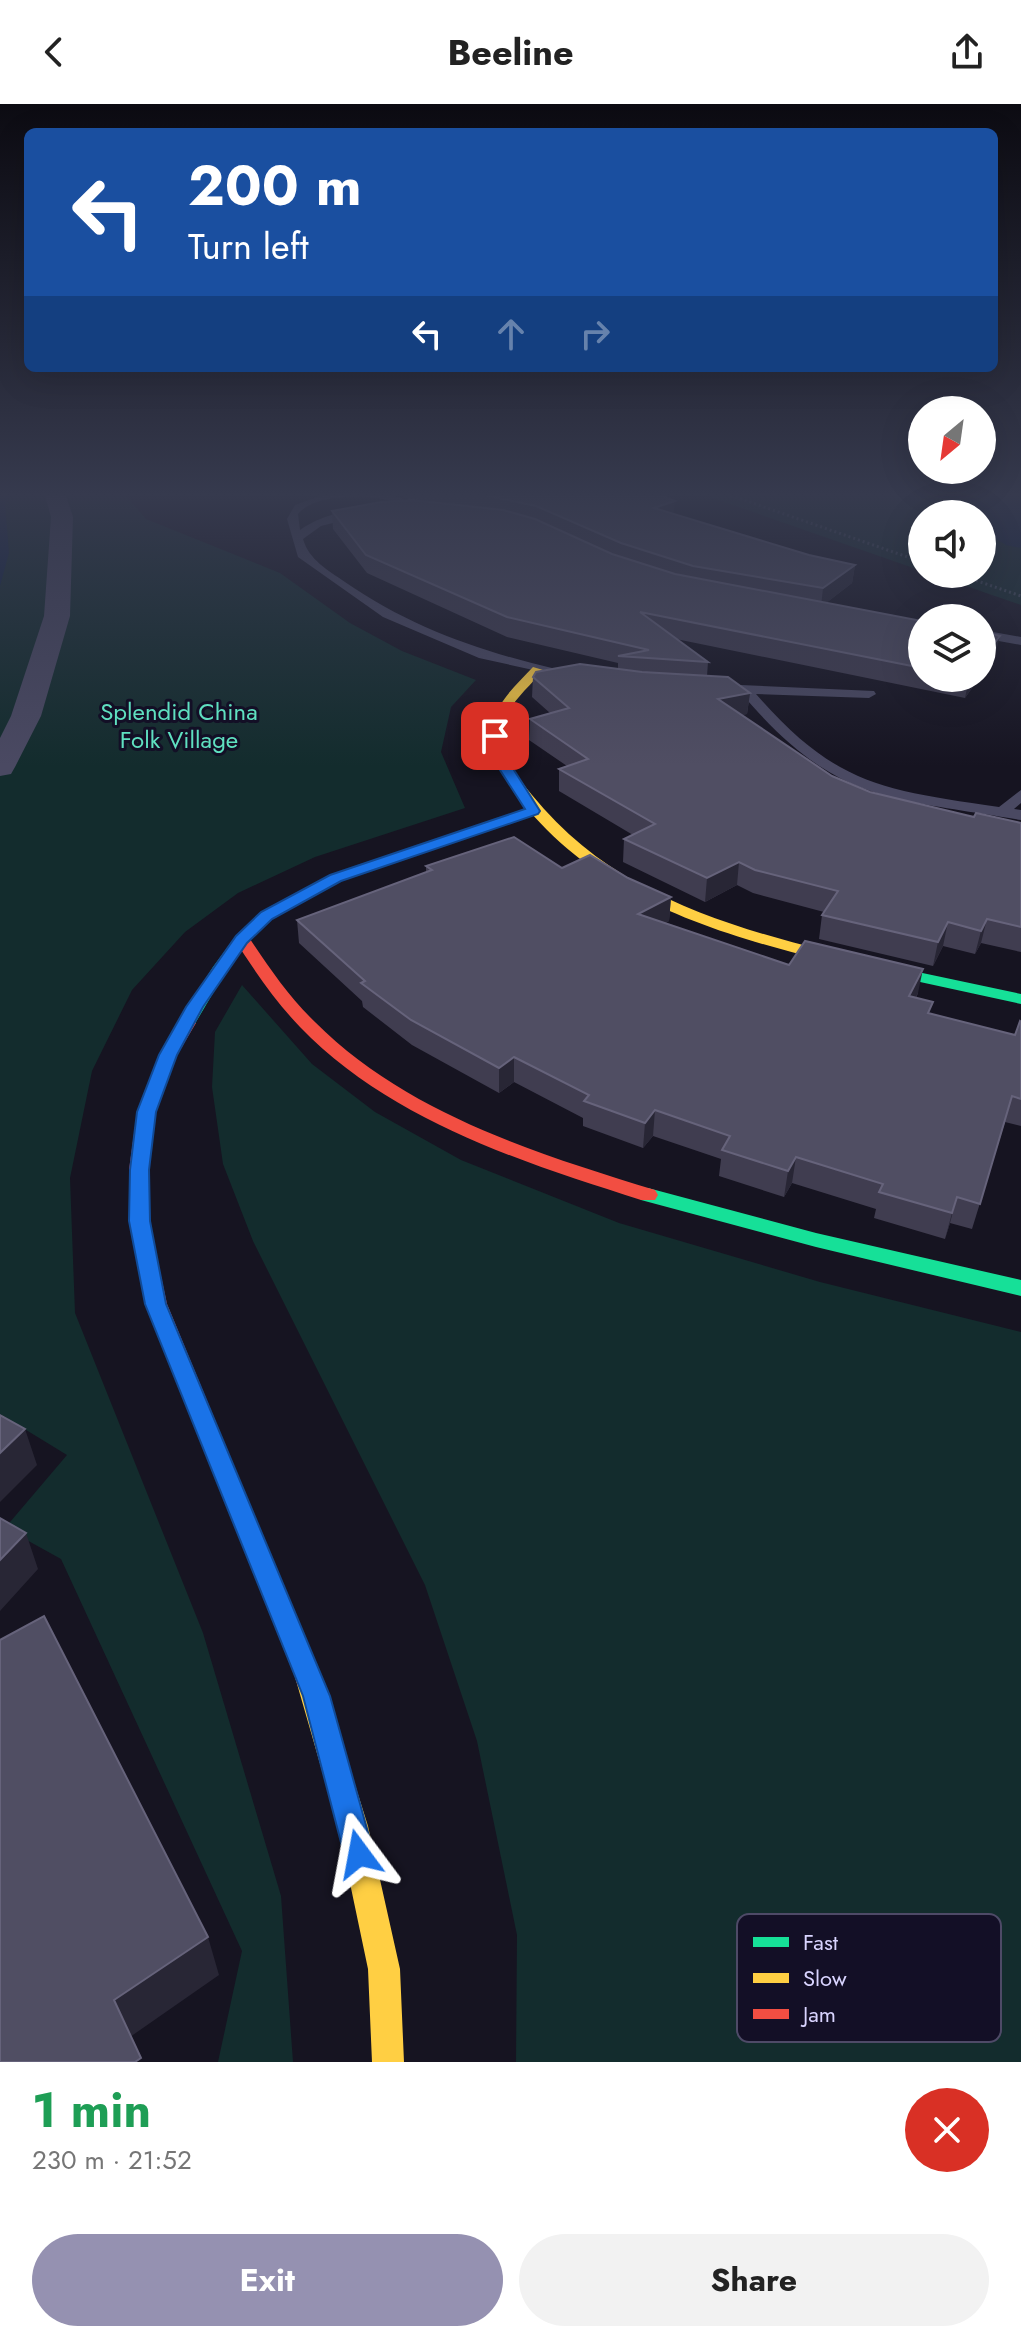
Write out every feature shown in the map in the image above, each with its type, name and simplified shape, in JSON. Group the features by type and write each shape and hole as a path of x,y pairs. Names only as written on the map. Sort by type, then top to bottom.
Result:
{"street":[{"path":"0,767 26,716 57,616 59,583"},
{"path":"537,670 503,707 495,736 507,770 533,811 570,846 618,877 670,904 724,925 863,964 1021,999"},
{"path":"388,2062 384,1969 353,1826 316,1696 156,1304 139,1221 139,1170 146,1112 168,1055 194,1007 242,939 266,916 335,878 533,811"},
{"path":"242,939 275,991 330,1046 375,1078 439,1115 525,1153 622,1188 746,1224 1021,1288"}],"lane":[{"path":"341,583 385,615 438,639 537,670 564,674"},
{"path":"996,637 1021,641"},
{"path":"703,688 869,694"},
{"path":"745,689 796,744 839,774 889,793 1021,815"},
{"path":"1002,812 1021,795"}],"path":[{"path":"996,587 1021,596"}],"green space":[{"name":"Splendid China Folk Village","path":"0,583 295,583 350,623 402,651 476,680 451,707 441,752 465,808 315,857 238,893 185,932 132,990 92,1071 70,1178 75,1313 203,1633 281,1896 293,2062 218,2062 242,1951 61,1559 5,1528 67,1455 0,1414"},
{"path":"996,583 1021,583 1021,605 972,588 996,588"},
{"path":"242,985 312,1064 375,1112 461,1160 619,1223 820,1282 1021,1332 1021,2062 516,2062 517,1935 477,1741 425,1585 253,1241 223,1164 212,1087 215,1032"}],"building":[{"path":"431,583 724,583 908,618 908,665 640,612 708,662 618,656 649,650 507,617"},
{"path":"796,583 829,583 823,588"},
{"path":"580,664 642,672 728,677 750,693 718,699 832,776 870,792 974,817 976,813 1021,823 1021,927 987,919 981,931 948,922 938,942 822,915 838,891 755,870 739,862 707,878 624,839 655,824 559,769 588,759 530,719 569,708 533,677 536,672"},
{"path":"514,837 562,868 590,855 628,878 671,897 638,914 789,965 805,941 923,969 909,996 933,1002 928,1013 1015,1035 1020,1021 1021,1099 1012,1096 980,1204 957,1197 952,1213 879,1192 883,1184 796,1157 788,1171 722,1150 730,1136 655,1110 645,1123 584,1101 589,1095 514,1057 499,1068 411,1020 361,983 365,981 297,920 432,870 426,866"},
{"path":"0,1415 25,1429 0,1453"},
{"path":"0,1518 26,1533 0,1560"},
{"path":"44,1616 208,1937 114,2000 141,2058 135,2062 0,2062 0,1640"}],"traffic: fast":[{"path":"187,1023 219,970 242,939 266,916 335,878 533,811"},
{"path":"880,969 1021,999"},
{"path":"648,1195 816,1240 1021,1288"}],"traffic: slow":[{"path":"537,670 504,709 498,724 498,745 505,766 517,785 561,838 632,887 671,906 754,936 880,969"},
{"path":"308,1677 353,1826 384,1969 388,2062"}],"traffic: jam":[{"path":"242,939 276,989 306,1023 352,1063 390,1089 430,1112 516,1151 648,1195"},
{"path":"187,1023 168,1055 146,1112 139,1170 139,1221 156,1304 308,1677"}],"route":[{"path":"359,1854 316,1696 156,1304 139,1221 139,1170 146,1112 168,1055 194,1007 242,939 266,916 335,878 533,811 507,770 495,736"}]}
